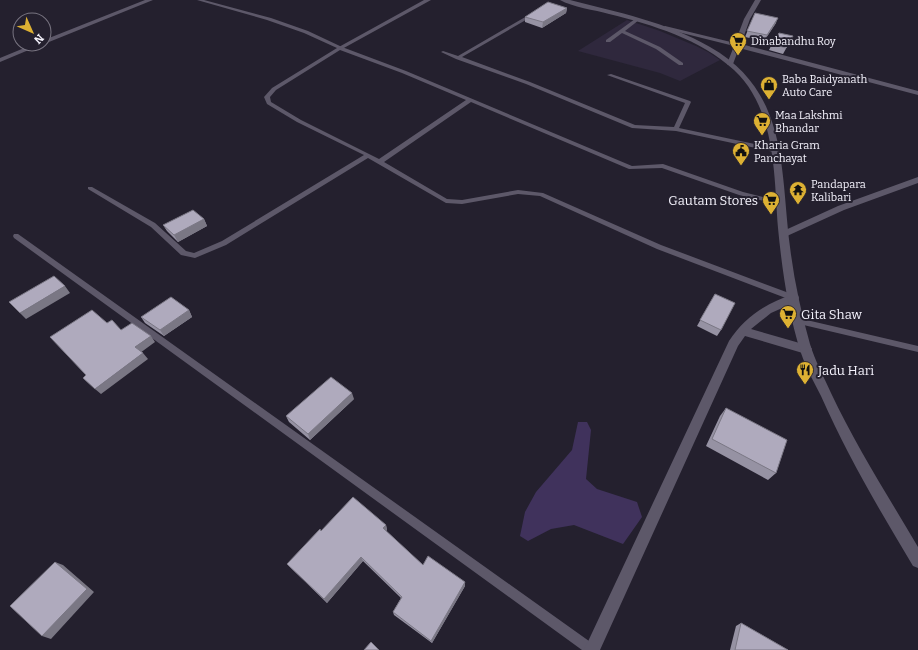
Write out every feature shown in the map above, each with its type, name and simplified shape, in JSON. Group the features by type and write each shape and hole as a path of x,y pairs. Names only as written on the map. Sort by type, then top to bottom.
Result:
{"street":[{"path":"52,39 150,0"},
{"path":"340,48 428,0"},
{"path":"563,0 637,20 661,28 701,45 730,64 746,79 759,97 770,127 794,298 806,349 840,427 918,561"},
{"path":"730,64 747,19 758,0"},
{"path":"661,28 737,45 918,93"},
{"path":"0,60 20,52"},
{"path":"784,234 840,208 918,180"},
{"path":"592,650 733,344 742,331 756,316 794,298"},
{"path":"742,331 806,349"}],"lane":[{"path":"199,0 269,19 299,29 340,48 404,72 631,168 638,169 650,166 663,166 741,194 781,203"},
{"path":"458,58 529,17"},
{"path":"608,41 637,20"},
{"path":"622,31 658,48 681,64"},
{"path":"340,48 268,94 267,100 271,106 368,155 446,201 462,202 518,192 540,194 659,247 794,298"},
{"path":"443,52 528,83 634,127 676,129 774,150"},
{"path":"609,75 688,102 676,129"},
{"path":"379,162 470,100"},
{"path":"90,188 153,225 184,253 195,256 224,242 368,155"},
{"path":"16,236 592,650"},
{"path":"798,320 918,349"}],"shaded area":[{"path":"627,20 660,31 696,46 720,60 680,81 660,73 578,51"},
{"path":"578,422 587,422 591,430 586,479 597,489 637,502 642,517 623,544 574,525 551,529 528,541 520,536 525,512 536,492 572,450"}],"building":[{"path":"548,2 567,8 543,22 525,17"},
{"path":"755,13 778,18 767,35 747,31"},
{"path":"779,33 793,36 786,48 772,44"},
{"path":"193,210 204,219 174,235 163,225"},
{"path":"54,276 65,286 20,313 9,302"},
{"path":"715,294 735,303 721,330 700,320"},
{"path":"171,297 189,310 160,330 141,317"},
{"path":"92,310 107,323 112,320 121,330 132,323 151,336 135,347 143,353 95,389 83,378 86,375 50,337"},
{"path":"331,377 352,393 308,434 286,416"},
{"path":"726,408 787,440 776,473 712,439"},
{"path":"353,497 386,525 383,528 423,565 428,556 465,582 431,641 393,612 402,597 361,557 324,599 287,564"},
{"path":"55,562 87,589 42,636 10,606"},
{"path":"741,623 788,650 735,650"},
{"path":"371,642 379,650 364,650"}],"place":[{"name":"Dinabandhu Roy","path":"738,56"},
{"name":"Baba Baidyanath Auto Care","path":"769,100"},
{"name":"Maa Lakshmi Bhandar","path":"762,136"},
{"name":"Kharia Gram Panchayat","path":"741,166"},
{"name":"Pandapara Kalibari","path":"798,205"},
{"name":"Gautam Stores","path":"771,215"},
{"name":"Gita Shaw","path":"788,329"},
{"name":"Jadu Hari","path":"805,385"}]}
